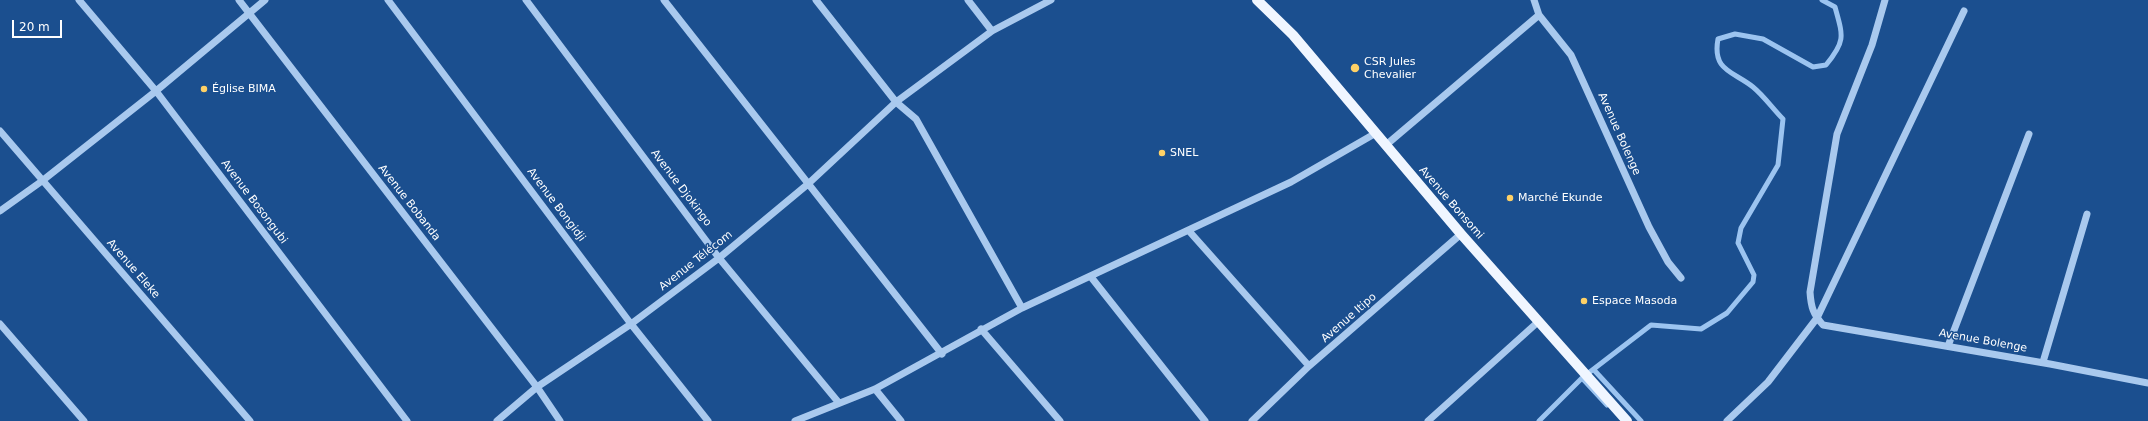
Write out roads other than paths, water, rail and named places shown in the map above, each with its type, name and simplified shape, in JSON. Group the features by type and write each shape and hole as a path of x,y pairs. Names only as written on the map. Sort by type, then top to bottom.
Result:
{"main road":[{"name":"Avenue Bonsomi","path":"1257,0 1293,35 1461,234 1627,421"}],"street":[{"name":"Avenue Bosongubi","path":"79,0 156,91 407,421"},
{"name":"Avenue Bobanda","path":"239,0 537,387 560,421"},
{"path":"0,211 42,181 156,91 265,0"},
{"name":"Avenue Bongidji","path":"388,0 631,324 708,421"},
{"name":"Avenue Djokingo","path":"526,0 720,258 839,403"},
{"path":"664,0 942,354"},
{"path":"816,0 896,102 916,119 1022,308"},
{"path":"968,0 992,31"},
{"name":"Avenue Télécom","path":"497,421 537,387 631,324 720,258 808,184 896,102 992,31 1051,0"},
{"name":"Avenue Bolenge","path":"1534,0 1539,15 1571,55 1649,227 1668,262 1681,278"},
{"path":"1817,318 1812,311 1810,292 1837,134 1872,45 1885,0"},
{"path":"1727,421 1768,382 1817,318 1964,11"},
{"path":"1386,145 1539,15"},
{"name":"Avenue Eleke","path":"0,131 250,421"},
{"path":"795,421 875,389 942,354 981,329 1022,308 1291,182 1376,134"},
{"path":"1948,346 2029,134"},
{"path":"2042,362 2087,214"},
{"path":"1188,231 1310,366"},
{"name":"Avenue Itipo","path":"1252,421 1310,366 1461,234"},
{"path":"1091,277 1205,421"},
{"name":"Avenue Bolenge","path":"1817,318 1823,326 2042,362 2148,383"},
{"path":"1428,421 1539,322"},
{"path":"0,324 84,421"},
{"path":"981,329 1060,421"},
{"path":"875,389 901,421"}],"waterway":[{"path":"1539,421 1582,378 1651,325 1701,329 1727,313 1753,282 1754,275 1738,243 1741,228 1778,165 1783,119 1765,98 1753,87 1721,64 1718,58 1717,50 1718,39 1735,34 1763,39 1813,67 1826,65 1840,44 1841,32 1835,7 1822,0"},
{"path":"1594,370 1641,421"},
{"path":"1582,378 1607,405"}],"place":[{"name":"CSR Jules Chevalier","path":"1355,68"},
{"name":"Église BIMA","path":"204,89"},
{"name":"SNEL","path":"1162,153"},
{"name":"Marché Ekunde","path":"1510,198"},
{"name":"Espace Masoda","path":"1584,301"}]}
